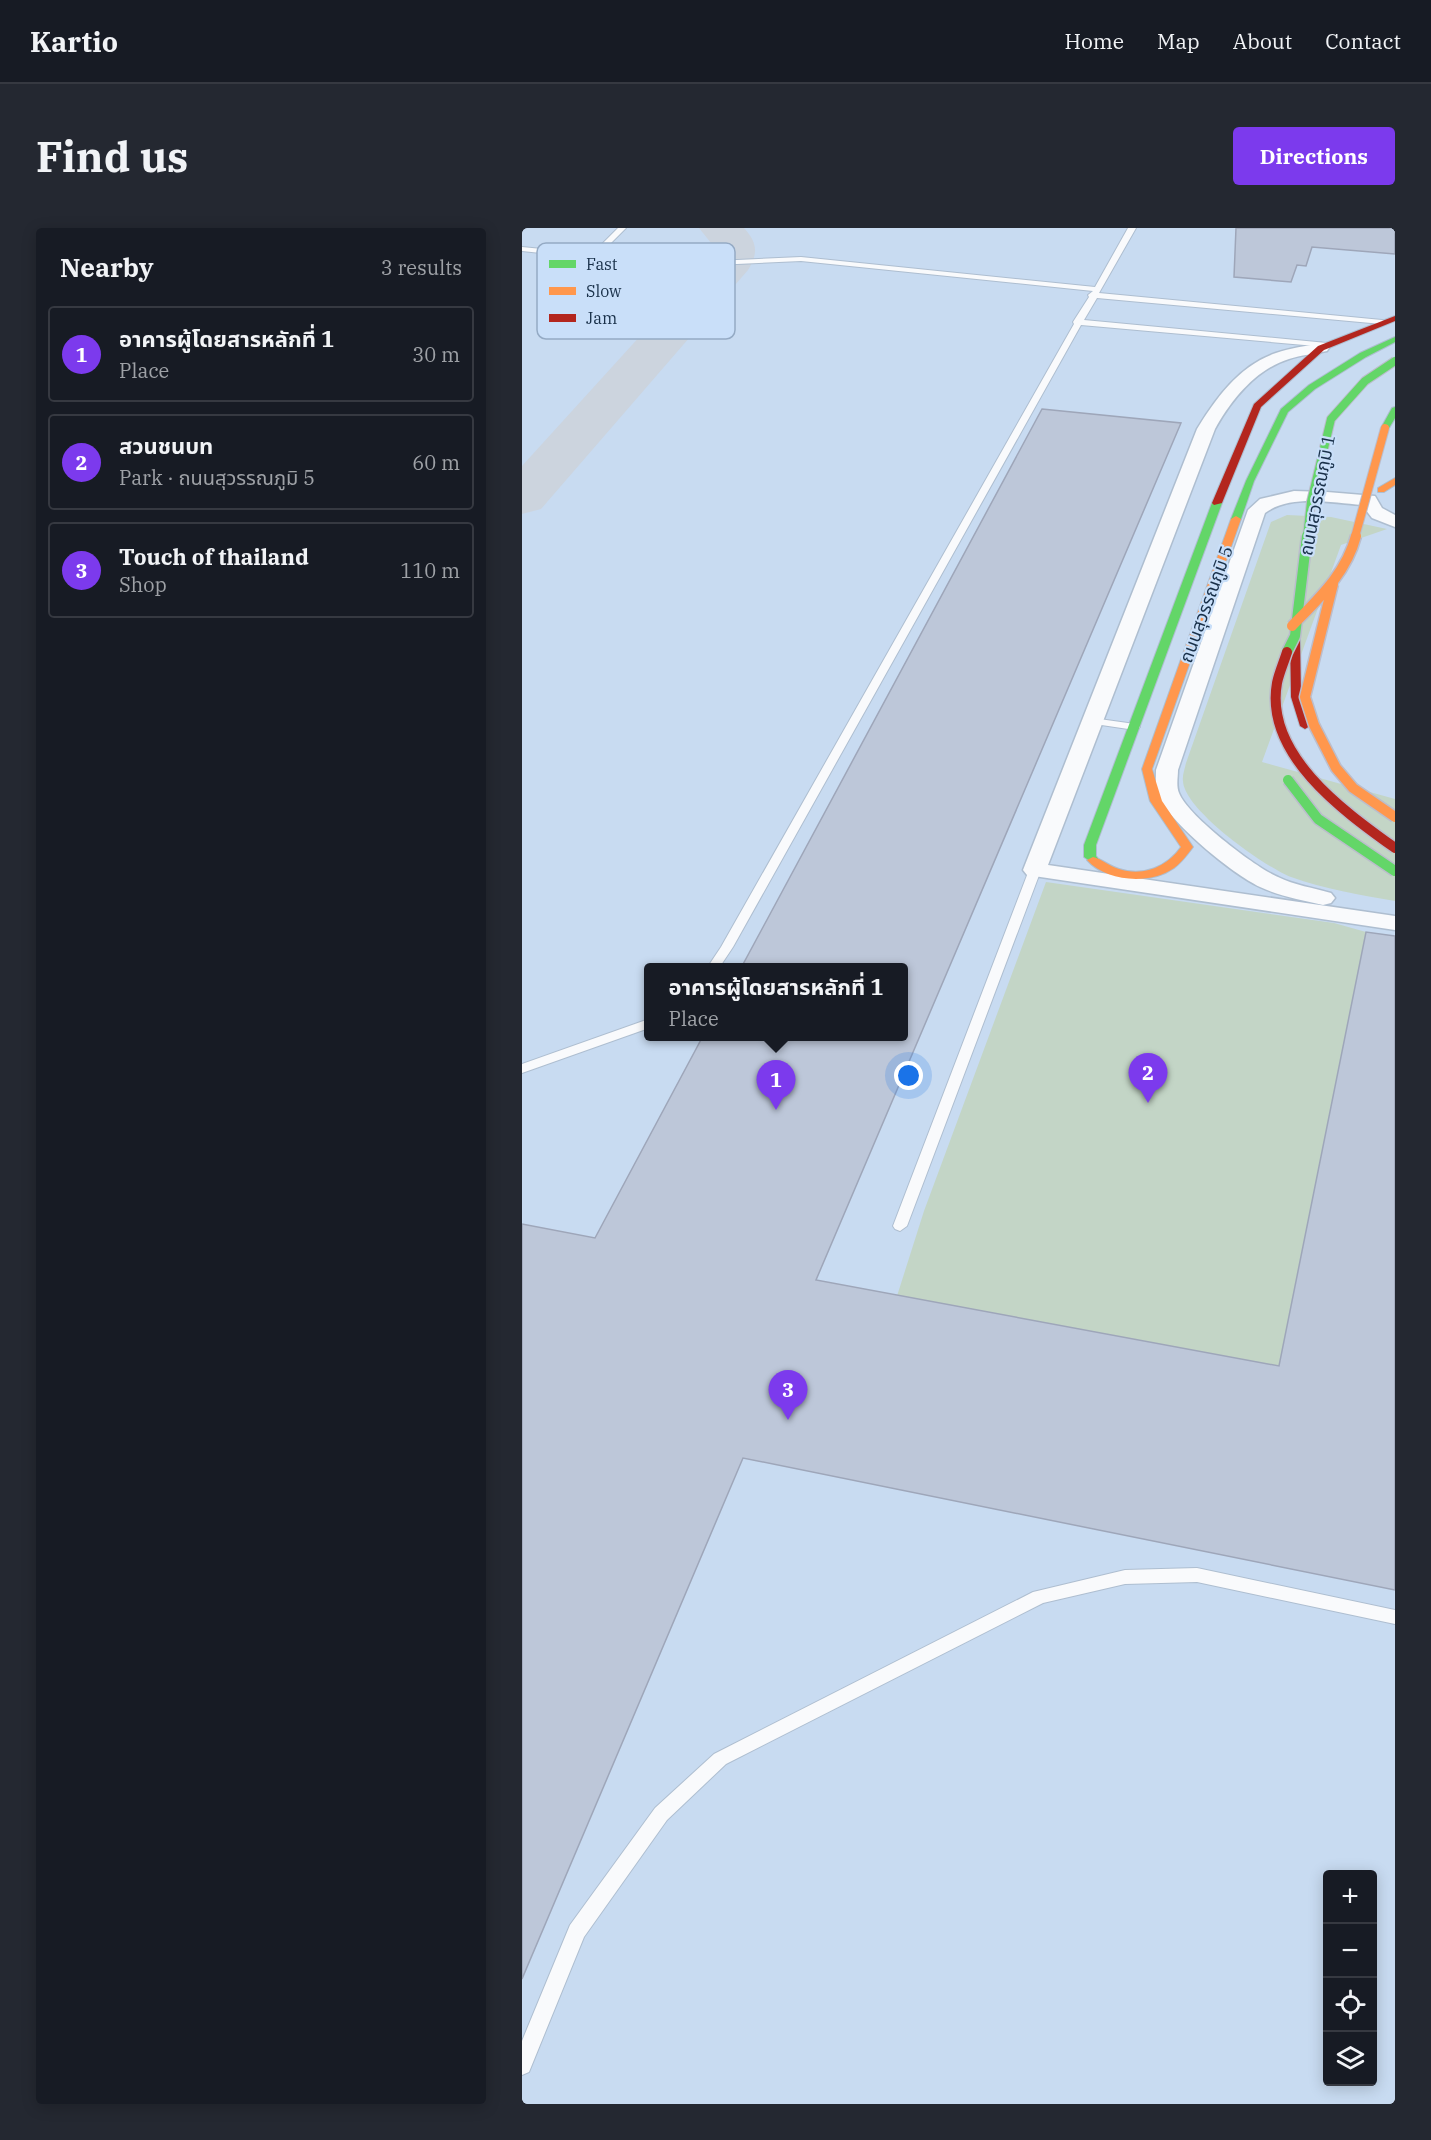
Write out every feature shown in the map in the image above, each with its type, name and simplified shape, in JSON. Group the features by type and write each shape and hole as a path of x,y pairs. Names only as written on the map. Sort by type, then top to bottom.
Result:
{"main road":[{"name":"ถนนสุวรรณภูมิ 5","path":"1388,320 1324,347 1257,406 1225,483 1090,845 1090,857 1096,863 1124,873 1163,872 1177,866 1184,857 1187,847 1156,804 1148,785 1147,769 1250,481 1284,411 1320,381 1395,339"},
{"name":"ถนนสุวรรณภูมิ 1","path":"1395,361 1365,381 1331,419 1311,502 1295,636 1296,696 1307,730 1317,748 1348,778 1395,808"},
{"name":"ถนนสุวรรณภูมิ 1","path":"1395,410 1385,428 1352,549 1334,582 1305,696 1314,726 1336,768 1353,788 1395,817"},
{"name":"ถนนสุวรรณภูมิ 1","path":"1266,672 1286,632 1334,582"},
{"name":"ถนนสุวรรณภูมิ 1","path":"1295,636 1281,665 1275,687 1274,698 1284,736 1305,774 1344,812 1395,848"},
{"path":"1279,766 1296,793 1318,819 1395,871"}],"street":[{"name":"ถนนสุวรรณภูมิ 5","path":"1324,347 1280,356 1262,366 1243,382 1213,417 1206,429 1035,870 1395,923"},
{"name":"ถนนสุวรรณภูมิ 5","path":"1385,489 1371,507 1395,521"},
{"name":"ถนนสุวรรณภูมิ 5","path":"1385,489 1271,500 1257,510 1167,770 1167,779 1168,794 1180,812 1250,871 1262,878 1329,900 1395,913"},
{"name":"ถนนสุวรรณภูมิ 5","path":"1088,878 1124,873 1149,887"}],"lane":[{"path":"607,243 622,228"},
{"path":"716,963 1132,228"},
{"path":"522,249 537,250"},
{"path":"735,262 801,259 1094,292 1388,320"},
{"path":"1077,322 1324,347"},
{"path":"1092,721 1135,727"},
{"path":"900,1226 1035,870"},
{"path":"522,1069 644,1024"},
{"path":"522,2065 577,1931 662,1814 720,1759 1039,1596 1125,1577 1197,1575 1395,1617"}],"shaded area":[{"path":"522,228 1395,228 1395,2104 522,2104"}],"green space":[{"path":"1287,515 1331,517 1387,529 1341,545 1262,762 1395,799 1395,901 1316,885 1291,877 1263,862 1228,836 1197,807 1187,793 1183,781 1186,763 1271,522"},
{"path":"1046,882 1334,923 1366,932 1279,1366 897,1296 924,1211"}],"building":[{"path":"1236,228 1395,228 1395,254 1312,247 1306,266 1297,265 1291,282 1234,277"},
{"path":"1042,409 1181,423 816,1280 1279,1366 1366,932 1395,936 1395,1590 743,1458 522,1979 522,1224 595,1238 700,1041 908,1041 908,963 744,963"}],"taxiway":[{"path":"720,228 732,243"},
{"path":"522,498 664,339"}],"traffic: fast":[{"path":"1236,519 1250,481 1284,411 1312,387 1363,355 1395,339"},
{"path":"1287,652 1295,636 1311,502 1331,419 1365,381 1395,361"},
{"path":"1385,428 1395,410"},
{"path":"1093,860 1090,857 1090,845 1217,503"},
{"path":"1288,780 1318,819 1395,871"}],"traffic: slow":[{"path":"1292,626 1334,582 1352,550 1385,428"},
{"path":"1381,490 1395,481"},
{"path":"1093,860 1117,872 1144,875 1169,867 1187,847 1156,801 1147,769 1236,519"},
{"path":"1333,584 1305,697 1314,725 1336,768 1353,788 1395,817"}],"traffic: jam":[{"path":"1217,503 1257,406 1321,348 1395,318"},
{"path":"1295,636 1296,697 1305,726"},
{"path":"1287,652 1277,684 1277,713 1286,741 1302,766 1322,789 1346,811 1395,848"}],"place":[{"name":"สวนชนบท","path":"1148,1103"},
{"name":"อาคารผู้โดยสารหลักที่ 1","path":"776,1110"},
{"name":"Touch of thailand","path":"788,1420"}]}
